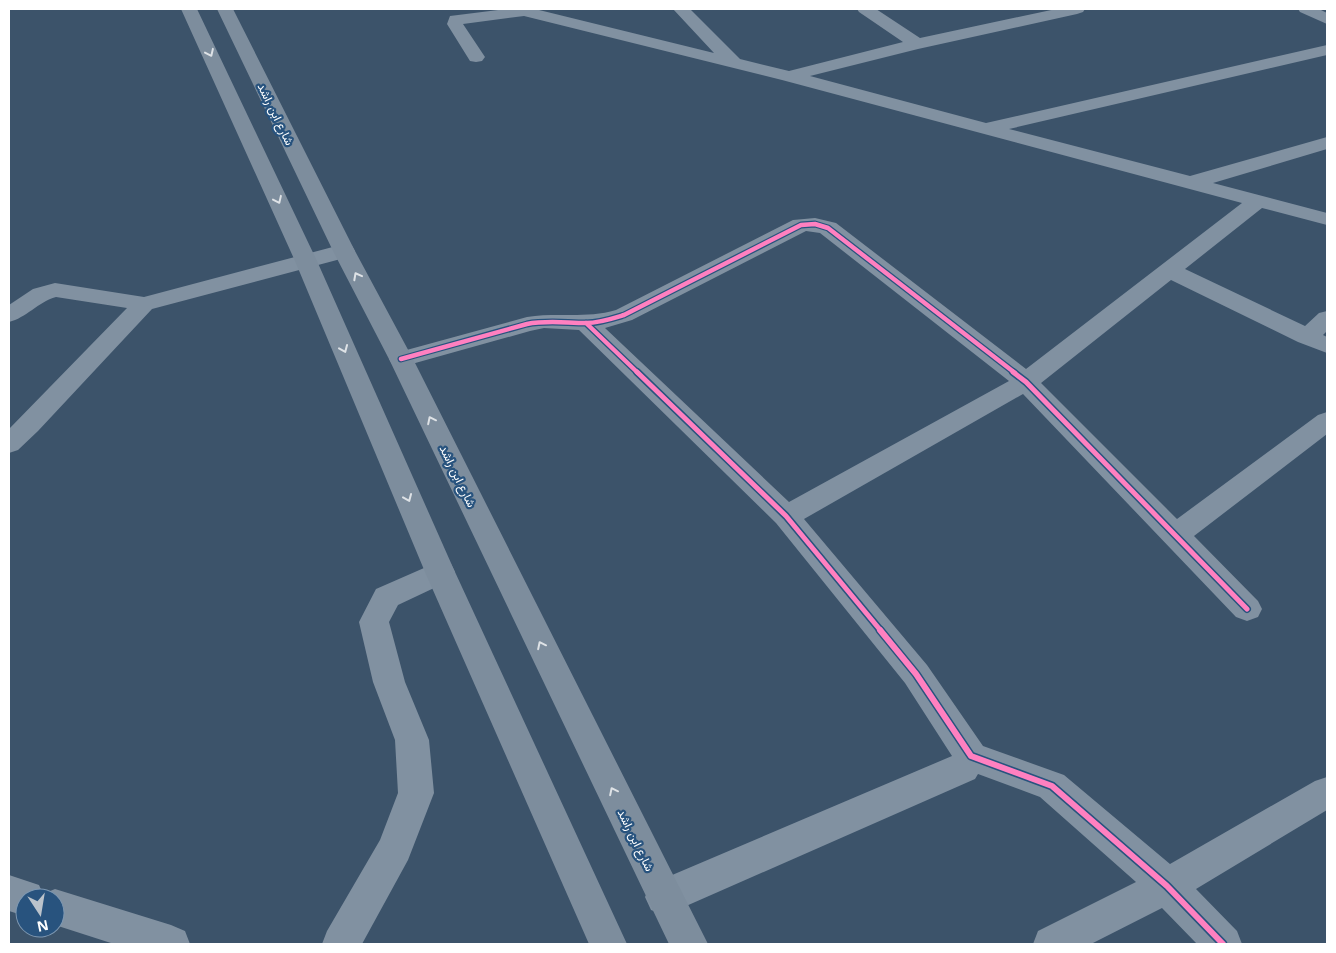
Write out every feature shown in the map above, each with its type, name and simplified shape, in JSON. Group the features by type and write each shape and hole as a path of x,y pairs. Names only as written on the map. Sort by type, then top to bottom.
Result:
{"main road":[{"path":"189,9 306,261 440,572 608,944"},
{"name":"شارع ابن راشد","path":"225,9 344,252 401,359 664,897 689,944"}],"street":[{"path":"681,9 734,63"},
{"path":"865,9 917,44"},
{"path":"788,76 1039,12 1077,9"},
{"path":"1306,9 1327,19"},
{"path":"476,57 455,24 456,20 523,10 555,20 788,76 1327,219"},
{"path":"984,129 1327,50"},
{"path":"1190,183 1327,143"},
{"path":"786,516 1026,382 1258,201"},
{"path":"401,359 544,320 586,323 604,321 624,315 801,225 815,224 828,228 1026,382 1247,608"},
{"path":"9,315 41,294 55,290 144,304 344,252"},
{"path":"1169,270 1317,342 1327,318"},
{"path":"9,444 144,304"},
{"path":"586,323 786,516 916,674 971,756 1052,786 1167,886 1223,944"},
{"path":"1175,535 1327,421"},
{"path":"341,944 395,848 416,793 412,740 389,682 374,622 387,597 440,572"},
{"path":"664,897 963,768 971,756"},
{"path":"1052,944 1167,886 1327,792"},
{"path":"65,910 171,944"}],"cycle path":[{"path":"401,359 527,324 544,321 586,323 604,321 624,315 801,225 815,224 828,228 1026,382 1247,609"},
{"path":"586,323 786,516 916,674 971,756 1052,786 1167,886 1223,944"}]}
